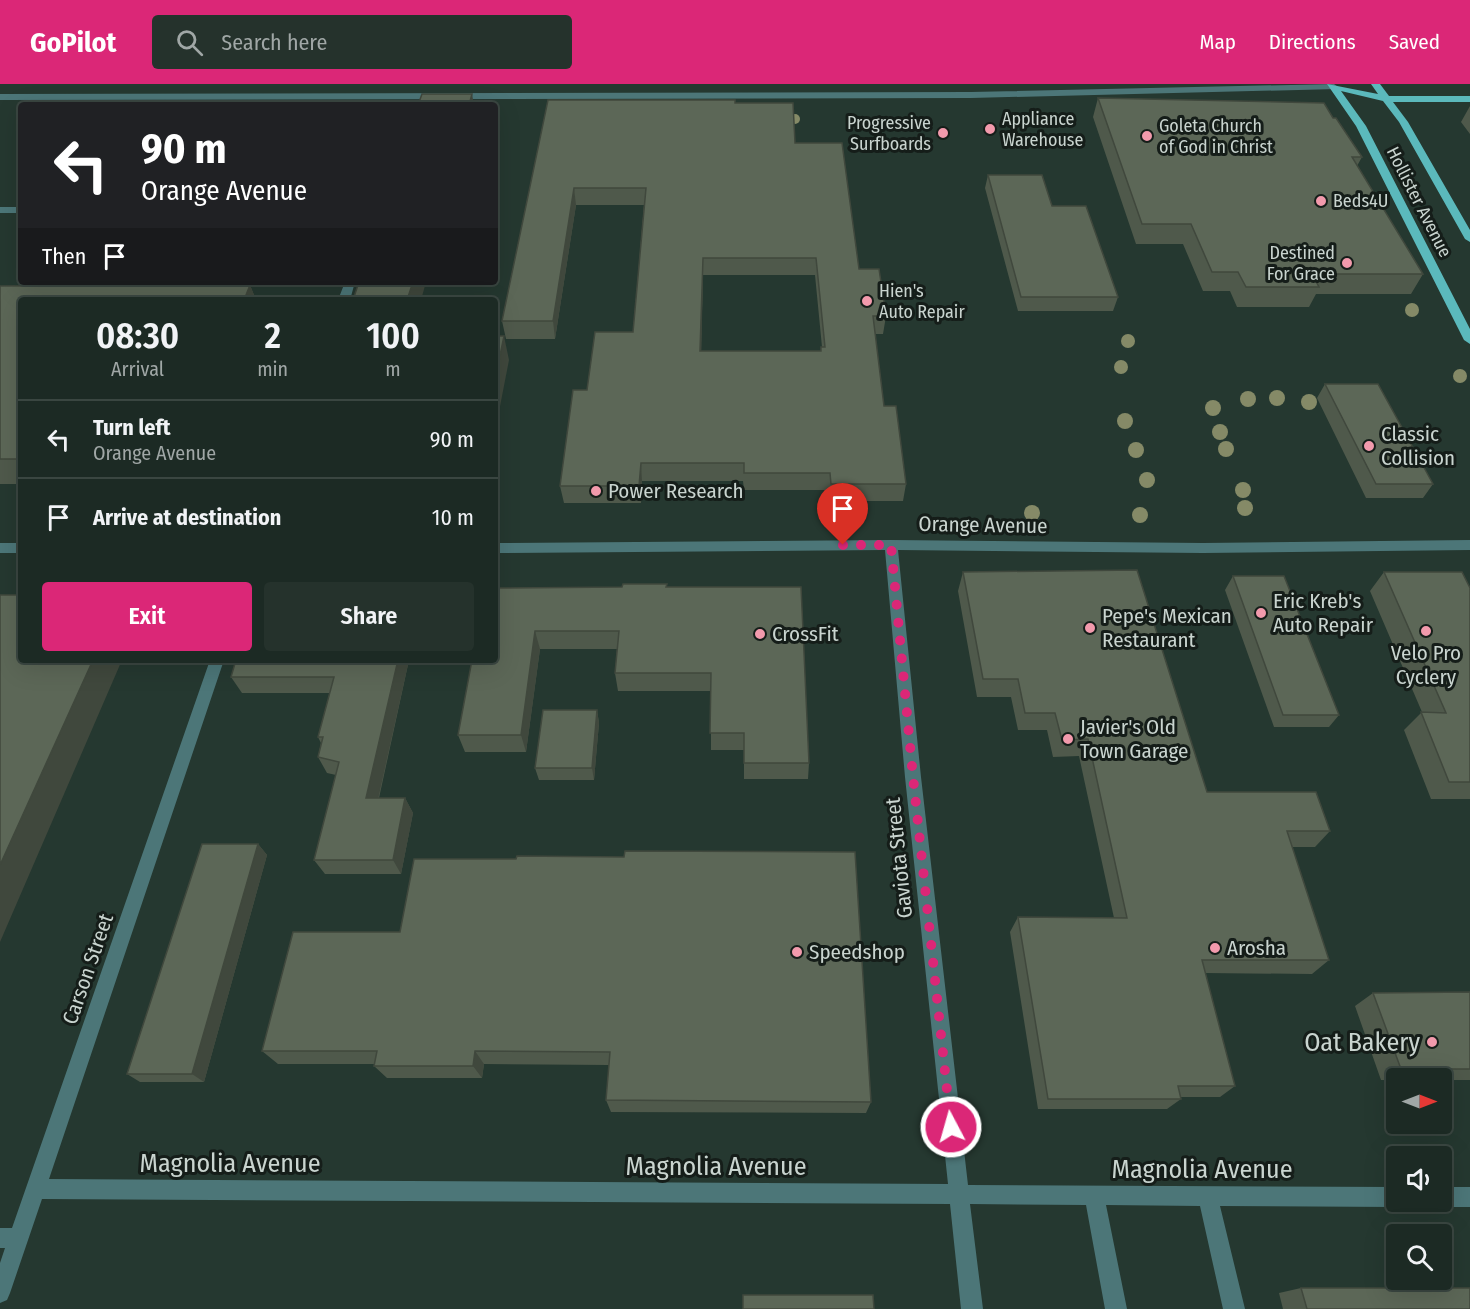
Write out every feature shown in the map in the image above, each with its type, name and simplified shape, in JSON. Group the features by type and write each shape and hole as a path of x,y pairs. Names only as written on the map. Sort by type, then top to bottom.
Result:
{"main road":[{"name":"Hollister Avenue","path":"1376,84 1415,142 1470,239"},
{"name":"Hollister Avenue","path":"1336,85 1361,126 1470,340"},
{"path":"1336,85 1386,99 1470,99"}],"street":[{"path":"0,97 415,100 994,94 1336,85"},
{"path":"0,210 18,210"},
{"name":"Orange Avenue","path":"498,548 891,545 1163,548 1470,545"},
{"name":"Gaviota Street","path":"891,545 914,789 972,1309"},
{"path":"0,548 18,548"},
{"name":"Carson Street","path":"0,1293 9,1238 36,1189 216,663"},
{"name":"Magnolia Avenue","path":"36,1189 1386,1197"},
{"path":"1094,1196 1116,1309"},
{"path":"1207,1196 1234,1309"},
{"path":"1452,1197 1470,1197"}],"building":[{"path":"422,94 472,94 470,102 419,102"},
{"path":"1098,98 1324,103 1362,157 1352,157 1423,274 1312,274 1319,287 1246,287 1238,272 1212,272 1191,224 1142,224"},
{"path":"548,100 735,100 735,103 793,103 795,143 842,143 859,269 879,269 886,316 873,316 884,406 896,406 906,484 831,484 830,473 744,473 744,463 641,463 639,486 560,486 573,390 587,390 595,332 633,332 646,188 574,188 553,321 502,321","holes":["703,258 816,258 825,347 821,347 821,351 700,351"]},
{"path":"988,175 1042,175 1052,206 1086,206 1118,297 1021,297"},
{"path":"250,285 245,297 18,297 18,459 0,459 0,286"},
{"path":"358,285 412,285 408,297 354,297"},
{"path":"498,336 504,336 498,365"},
{"path":"1325,384 1378,384 1433,484 1376,484"},
{"path":"1137,570 1207,792 1316,792 1330,831 1287,831 1329,960 1202,960 1235,1086 1178,1086 1181,1099 1048,1099 1018,917 1127,918 1088,739 1062,740 1055,713 1025,713 1018,679 983,679 963,572"},
{"path":"1384,572 1462,572 1470,588 1470,782 1449,782 1421,712 1446,713"},
{"path":"1233,576 1284,576 1339,715 1283,715"},
{"path":"623,584 667,584 666,587 801,587 809,763 744,763 744,733 710,733 711,673 615,673 619,631 535,631 521,735 458,735 471,663 498,663 498,588 622,587"},
{"path":"0,595 18,595 18,663 92,663 0,865"},
{"path":"235,663 397,663 366,798 405,798 393,860 314,860 339,762 318,757 323,737 318,737 334,677 231,677"},
{"path":"543,710 597,710 592,768 535,768"},
{"path":"202,844 258,844 192,1074 127,1074"},
{"path":"625,851 855,852 871,1102 606,1100 610,1052 475,1051 473,1066 374,1066 377,1051 262,1051 293,932 400,932 414,859 516,859 517,856 624,857"},
{"path":"1470,992 1470,1069 1401,1068 1373,993"},
{"path":"1301,1288 1452,1290 1452,1288 1470,1288 1470,1309 1307,1309"},
{"path":"743,1295 873,1295 874,1309 743,1309"}],"place":[{"name":"Appliance Warehouse","path":"990,129"},
{"name":"Progressive Surfboards","path":"943,133"},
{"name":"Goleta Church of God in Christ","path":"1147,136"},
{"name":"Beds4U","path":"1321,201"},
{"name":"Destined For Grace","path":"1347,263"},
{"name":"Hien's Auto Repair","path":"867,301"},
{"name":"Classic Collision","path":"1369,446"},
{"name":"Power Research","path":"596,491"},
{"name":"Eric Kreb's Auto Repair","path":"1261,613"},
{"name":"Pepe's Mexican Restaurant","path":"1090,628"},
{"name":"Velo Pro Cyclery","path":"1426,631"},
{"name":"CrossFit","path":"760,634"},
{"name":"Javier's Old Town Garage","path":"1068,739"},
{"name":"Arosha","path":"1215,948"},
{"name":"Speedshop","path":"797,952"},
{"name":"Oat Bakery","path":"1432,1042"}],"route":[{"path":"843,545 891,545 913,777 951,1127"}]}
